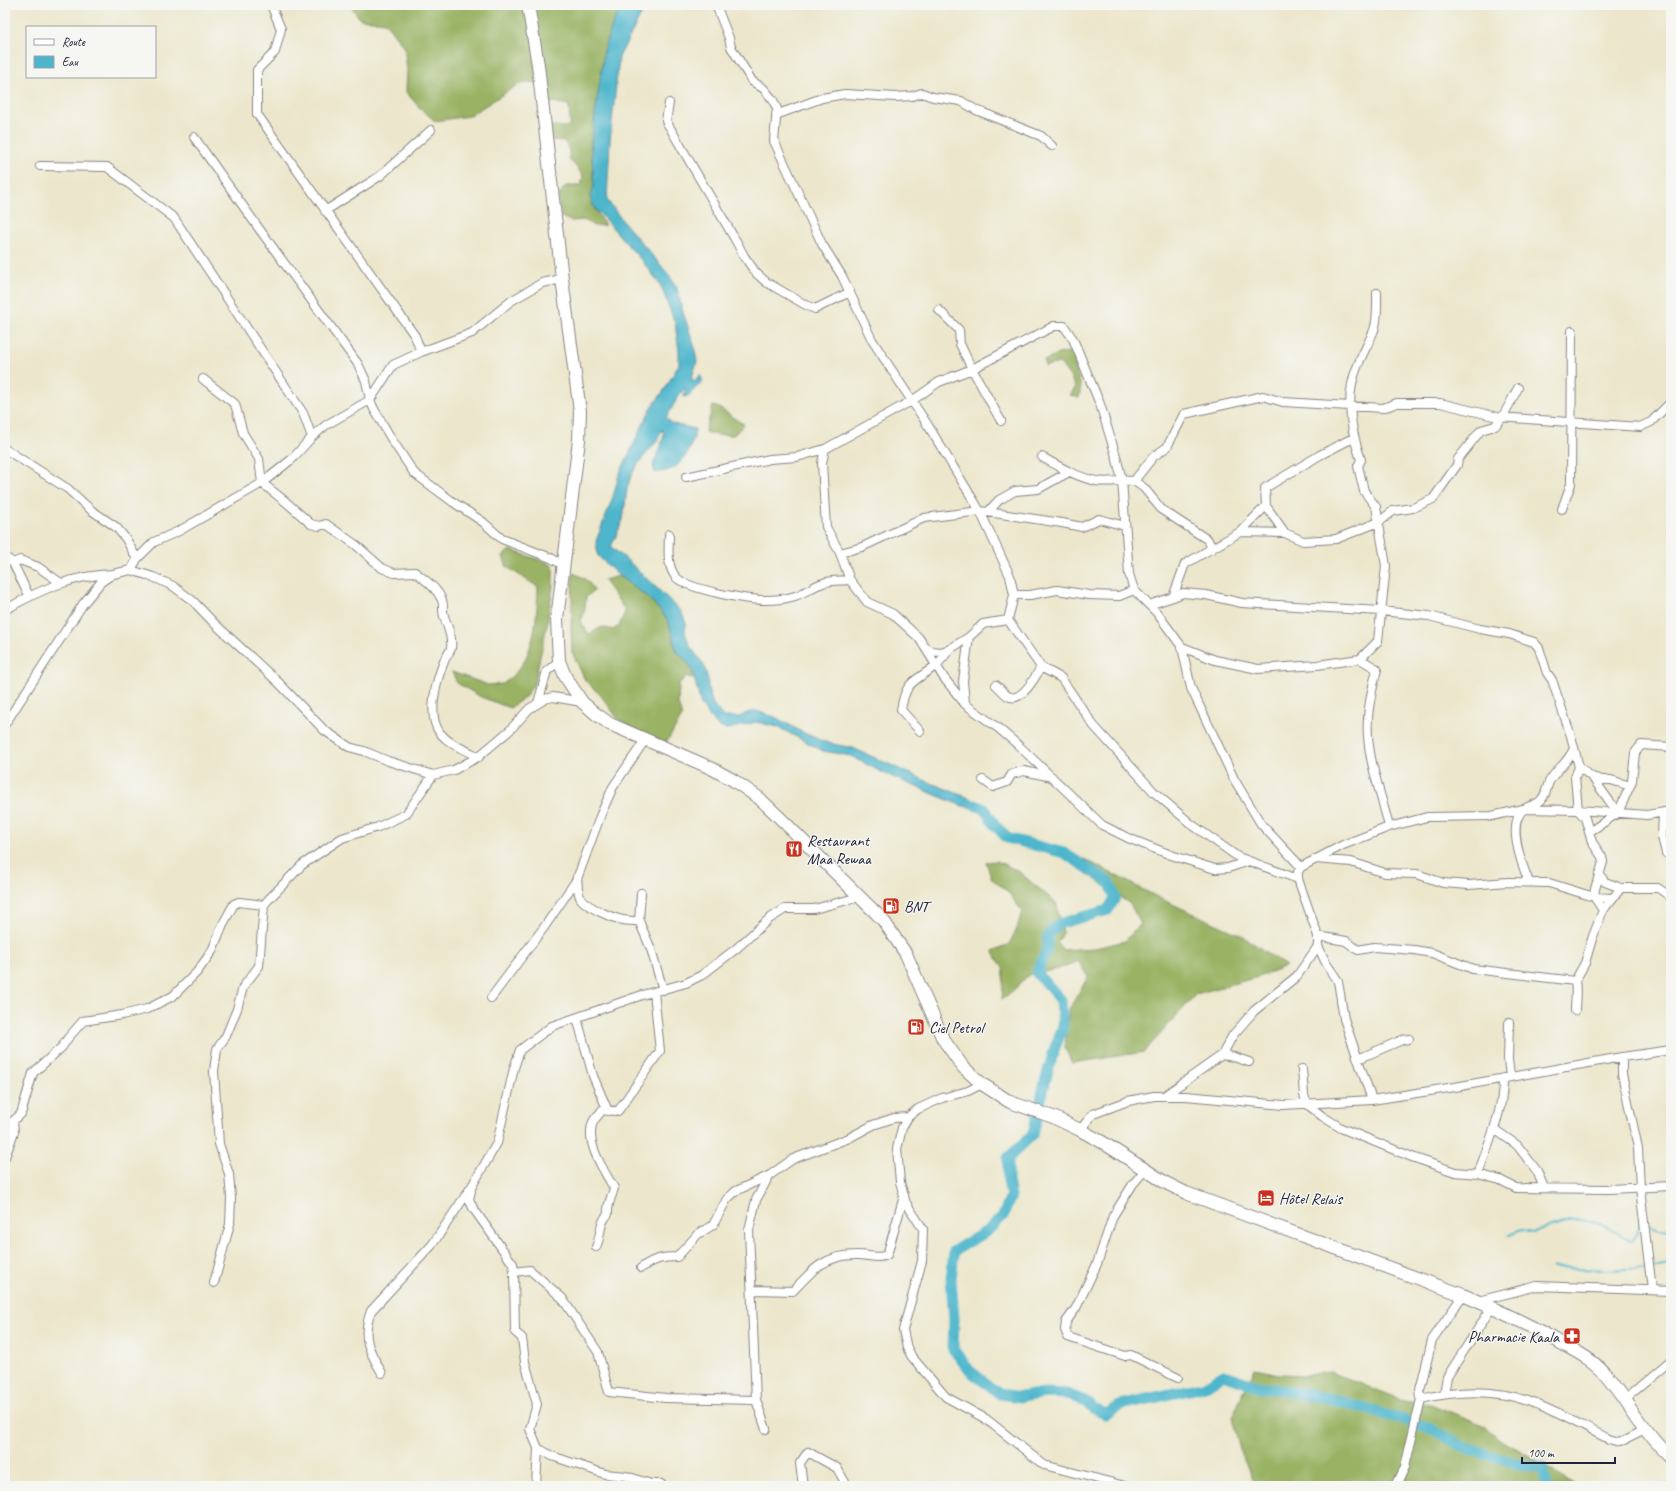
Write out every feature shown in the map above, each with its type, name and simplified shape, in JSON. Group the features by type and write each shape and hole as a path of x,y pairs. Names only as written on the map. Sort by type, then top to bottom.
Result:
{"highway":[{"path":"528,5 538,65 562,279 580,410 578,440 557,619 560,661 565,676 582,702 610,724 711,768 733,780 759,798 872,908 896,938 916,977 943,1039 963,1067 982,1084 1010,1102 1053,1117 1080,1130 1102,1142 1166,1183 1186,1193 1463,1295 1492,1307 1554,1339 1584,1356 1602,1371 1645,1429 1663,1451 1671,1458"}],"street":[{"path":"271,5 281,29 275,52 257,70 257,114 415,336 421,352"},
{"path":"716,5 731,46 752,81 764,89 773,100 777,110 774,141 778,153 822,244 842,276 872,340 913,400 984,512 1010,576 1014,595 1008,620 1041,667 1061,678 1094,726 1154,792 1191,824 1238,857 1298,878"},
{"path":"776,115 822,98 845,94 896,97 912,96 922,93 932,97 961,100 976,110 1041,136 1052,146"},
{"path":"669,103 666,121 674,137 687,155 744,256 756,273 774,287 816,309 850,292"},
{"path":"325,211 380,176 431,130"},
{"path":"194,137 358,364 366,381 370,400 392,440 414,473 483,522 502,539 551,558 564,565"},
{"path":"40,166 107,167 174,218 303,413 312,437"},
{"path":"131,570 137,559 154,542 179,531 262,484 292,459 312,437 326,425 370,400 393,365 421,352 472,334 511,301 542,282 562,279"},
{"path":"1182,647 1215,660 1258,669 1317,665 1360,659 1378,641 1386,566 1376,507 1364,492 1358,466 1361,460 1353,438 1351,405 1352,384 1363,352 1375,329 1378,308 1377,293"},
{"path":"939,310 959,330 960,344 1001,421"},
{"path":"686,476 770,459 797,457 825,449 913,400 939,382 972,369 1054,326 1064,326 1073,339 1100,404 1116,456 1122,480 1129,574 1134,590 1149,605 1182,647 1191,688 1234,779 1261,824 1301,868"},
{"path":"1562,509 1571,484 1572,331"},
{"path":"203,379 235,404 244,433 260,459 262,484 286,502 311,524 319,526 326,524 356,545 382,568 394,573 415,572 433,586 442,601 444,615 449,628 451,648 441,674 434,701 433,715 439,732 448,741 455,746 479,757"},
{"path":"1376,507 1393,511 1413,508 1433,498 1456,465 1458,458 1481,430 1495,426 1502,418 1518,388"},
{"path":"1134,481 1153,457 1167,447 1184,414 1263,396 1283,402 1383,408 1397,403 1440,403 1502,418 1640,427 1652,422 1671,402"},
{"path":"1285,533 1266,506 1265,488 1320,455 1353,438"},
{"path":"5,448 68,489 91,510 116,527 126,539 137,559"},
{"path":"825,449 822,463 826,528 840,553 850,580 867,602 893,614 919,638 936,665 965,704 998,728 1102,825 1128,838 1171,855 1215,869 1228,868 1249,861"},
{"path":"1042,457 1069,472 1098,482 1122,480 1134,481 1144,488 1162,510 1208,540 1212,549"},
{"path":"984,512 999,500 1015,491 1038,489 1069,472"},
{"path":"1173,597 1185,564 1240,532 1266,506"},
{"path":"1240,532 1285,533 1303,541 1336,540 1379,522 1393,511"},
{"path":"840,553 862,547 924,518 984,512 1082,527 1099,519 1125,526"},
{"path":"669,534 669,558 672,571 676,578 690,585 717,593 749,599 766,600 795,596 824,582 850,580"},
{"path":"5,557 13,563 29,596"},
{"path":"13,563 20,560 38,567 60,583"},
{"path":"5,610 29,596 60,583 93,574 113,574 131,570 153,577 173,586 193,601 280,683 324,730 349,747 433,775 454,770 479,757 510,730 529,709 545,699 553,697 582,702"},
{"path":"5,724 83,604 101,582 113,574"},
{"path":"1014,595 1030,595 1057,590 1089,595 1119,596 1134,590"},
{"path":"1149,605 1183,593 1242,603 1381,611 1429,616 1480,629 1509,634 1534,642 1538,648 1547,674 1552,680 1579,767 1575,777 1578,810 1585,818 1592,842 1602,856 1603,862 1594,897 1603,910"},
{"path":"925,647 932,651 941,652 950,649 970,637 983,624 1008,620"},
{"path":"965,704 963,681 970,637"},
{"path":"920,731 901,710 903,697 912,682 936,665 950,649"},
{"path":"1360,659 1377,669 1368,719 1368,744 1389,827"},
{"path":"538,703 548,671 560,661"},
{"path":"996,685 1008,696 1013,698 1021,694 1032,684 1041,667"},
{"path":"490,998 545,926 577,877 613,787 644,740"},
{"path":"1589,832 1618,813 1630,786 1635,752 1641,745 1671,747"},
{"path":"1372,1100 1344,1019 1338,981 1326,963 1318,946 1318,936 1298,878 1298,872 1301,868 1315,859 1343,845 1389,827 1427,817 1492,816 1523,809 1539,802 1544,797 1553,776 1571,756 1574,748"},
{"path":"1579,767 1592,777 1618,813"},
{"path":"983,780 993,787 1007,782 1012,774 1024,771 1052,777"},
{"path":"214,1283 230,1224 231,1198 229,1174 219,1144 214,1071 217,1049 226,1036 237,1009 243,987 259,966 264,905 302,866 324,849 342,838 378,826 406,814 433,775"},
{"path":"1592,777 1603,780 1611,780 1630,786"},
{"path":"1523,809 1578,810 1647,815 1667,812 1662,836 1666,853"},
{"path":"1523,809 1516,822 1516,836 1519,858 1529,882"},
{"path":"1315,859 1351,862 1385,873 1417,874 1443,883 1469,885 1508,882 1549,883 1594,897 1612,898"},
{"path":"1599,874 1605,882 1621,888 1658,888 1671,897"},
{"path":"577,877 581,898 588,904 599,911 623,920 639,921"},
{"path":"1575,1011 1575,997 1577,990 1574,981 1585,963 1603,910 1621,888"},
{"path":"641,893 639,921 651,949 663,990"},
{"path":"382,1373 372,1355 366,1338 366,1323 371,1311 432,1245 472,1186 497,1143 514,1068 520,1050 552,1026 654,992 686,984 702,975 737,948 769,919 785,909 814,909 859,897"},
{"path":"5,1157 14,1132 13,1121 21,1114 33,1073 62,1047 83,1021 122,1015 147,1009 172,996 197,972 212,951 223,924 234,904 239,902 264,905"},
{"path":"1318,936 1346,941 1358,950 1374,947 1414,950 1432,953 1473,969 1574,981"},
{"path":"1164,1096 1222,1055 1234,1035 1254,1011 1297,976 1318,946"},
{"path":"596,1247 602,1221 608,1214 607,1206 612,1198 614,1188 595,1153 591,1134 593,1121 602,1110 618,1111 660,1051 654,992"},
{"path":"577,1018 593,1076 608,1111"},
{"path":"1478,1174 1494,1129 1506,1078 1509,1023"},
{"path":"1358,1059 1402,1040 1409,1039"},
{"path":"1080,1130 1093,1114 1128,1101 1154,1096 1186,1096 1283,1105 1372,1100 1671,1050"},
{"path":"1222,1055 1249,1062"},
{"path":"1622,1057 1622,1074 1638,1148 1640,1188 1652,1290"},
{"path":"1302,1069 1304,1095 1308,1104 1322,1116 1341,1128 1405,1154 1456,1172 1478,1174 1500,1180 1516,1188 1596,1189 1671,1186"},
{"path":"982,1084 968,1091 942,1098 918,1109 908,1117 902,1128 897,1150 900,1182 906,1203 923,1229 922,1262 903,1330 907,1348 912,1357 946,1397 986,1419 1044,1465 1125,1486"},
{"path":"641,1268 649,1262 662,1258 677,1257 698,1234 713,1225 727,1199 736,1192 770,1175 793,1159 849,1138 873,1124 894,1118 908,1117"},
{"path":"1494,1129 1517,1145 1537,1171 1544,1188"},
{"path":"1145,1170 1133,1184 1113,1216 1097,1264 1076,1308 1066,1322 1065,1330 1068,1337 1126,1356 1131,1355 1178,1378"},
{"path":"766,1429 756,1400 749,1230 756,1200 770,1175"},
{"path":"472,1186 469,1199 473,1208 513,1264 514,1332 522,1338 525,1362 537,1404 530,1429 538,1448 536,1486"},
{"path":"752,1290 793,1292 809,1272 825,1261 856,1255 882,1257 887,1255 904,1196"},
{"path":"514,1272 530,1270 562,1298 598,1352 609,1392 666,1398 756,1400"},
{"path":"1478,1302 1537,1286 1671,1291"},
{"path":"1396,1486 1405,1467 1421,1399 1420,1390 1432,1340 1463,1295"},
{"path":"1444,1394 1447,1377 1492,1307"},
{"path":"1624,1400 1671,1360"},
{"path":"1421,1399 1444,1394 1500,1394 1527,1401 1609,1439 1619,1442 1645,1429"},
{"path":"538,1448 552,1456 605,1474 626,1476 642,1483 661,1484 663,1486"},
{"path":"803,1486 800,1463 808,1452 837,1468 847,1486"}],"green space":[{"path":"350,5 622,5 613,23 591,143 594,187 590,196 593,206 605,225 594,226 584,220 571,221 561,217 559,197 561,193 566,186 581,186 583,176 569,160 569,151 565,141 552,140 551,126 570,126 569,105 553,102 548,107 545,81 519,84 469,116 435,121 419,107 406,92 407,69 404,47 385,22 360,19"},
{"path":"1074,351 1075,368 1081,386 1079,398 1070,395 1075,388 1071,378 1060,363 1045,366 1044,361 1058,354"},
{"path":"713,406 721,409 744,424 734,435 717,435 705,432"},
{"path":"510,550 546,562 553,566 553,586 547,625 534,684 525,697 510,708 481,697 457,683 452,672 488,685 503,684 517,671 526,657 535,628 538,587 507,567 503,556"},
{"path":"573,573 586,580 594,591 586,597 585,609 581,622 589,634 602,627 613,630 619,626 625,612 604,580 619,576 650,599 668,620 677,652 692,669 694,678 687,677 679,683 678,704 682,717 666,743 619,720 602,697 585,680 572,652 571,628"},
{"path":"1084,859 1161,899 1241,935 1286,966 1258,977 1196,994 1144,1052 1072,1063 1065,1048 1069,1009 1088,977 1078,961 1058,969 1028,975 1002,1000 1004,970 993,951 1009,944 1017,929 1022,911 1008,892 992,879 986,862 997,861 1018,871 1056,903 1063,933 1057,943 1063,950 1095,948 1125,941 1141,924 1130,904 1075,865"},
{"path":"1255,1369 1279,1374 1307,1375 1330,1372 1399,1399 1434,1405 1486,1426 1497,1437 1577,1486 1255,1486 1241,1453 1232,1417"}],"water":[{"path":"622,5 646,5 619,57 610,140 607,200 669,275 677,288 682,309 695,348 697,362 691,380 695,380 700,375 703,381 688,396 684,397 686,388 680,394 666,418 673,424 695,429 694,439 689,450 682,461 674,468 655,473 653,465 664,435 662,429 657,441 638,464 631,476 627,489 623,520 611,547 626,559 681,611 686,623 685,633 690,646 704,665 708,679 708,689 713,704 723,717 740,717 747,713 756,711 775,717 804,733 828,743 853,748 926,781 969,798 990,809 983,816 977,808 963,806 950,801 881,772 851,756 823,751 778,727 756,722 728,729 718,727 701,705 692,669 677,652 668,620 650,599 619,576 598,556 596,541 613,497 619,475 651,408 665,389 679,364 679,351 675,323 661,286 643,262 593,206 590,196 594,187 591,143 604,50 613,23"}],"waterway":[{"path":"975,805 985,809 995,825 1007,838 1064,853 1110,883 1115,898 1108,910 1058,924 1048,935 1047,949 1037,973 1061,1000 1063,1028 1055,1047 1046,1078 1033,1134 1008,1158 1008,1181 1011,1196 1003,1216 987,1231 954,1251 951,1279 954,1319 953,1349 970,1371 1000,1394 1021,1397 1045,1393 1067,1394 1087,1402 1093,1409 1106,1414 1124,1404 1203,1387 1224,1375 1256,1386 1332,1399 1427,1427 1469,1449 1514,1463 1542,1468 1546,1486"},
{"path":"1509,1235 1521,1230 1533,1232 1572,1221 1600,1223 1632,1241 1640,1224 1643,1223"},
{"path":"1647,1224 1671,1231"},
{"path":"1651,1267 1671,1264"},
{"path":"1552,1268 1608,1270 1646,1268"}],"place":[{"name":"Restaurant Maa Rewaa","path":"794,849"},
{"name":"BNT","path":"891,906"},
{"name":"Ciel Petrol","path":"916,1027"},
{"name":"Hôtel Relais","path":"1266,1198"},
{"name":"Pharmacie Kaala","path":"1572,1336"}]}
